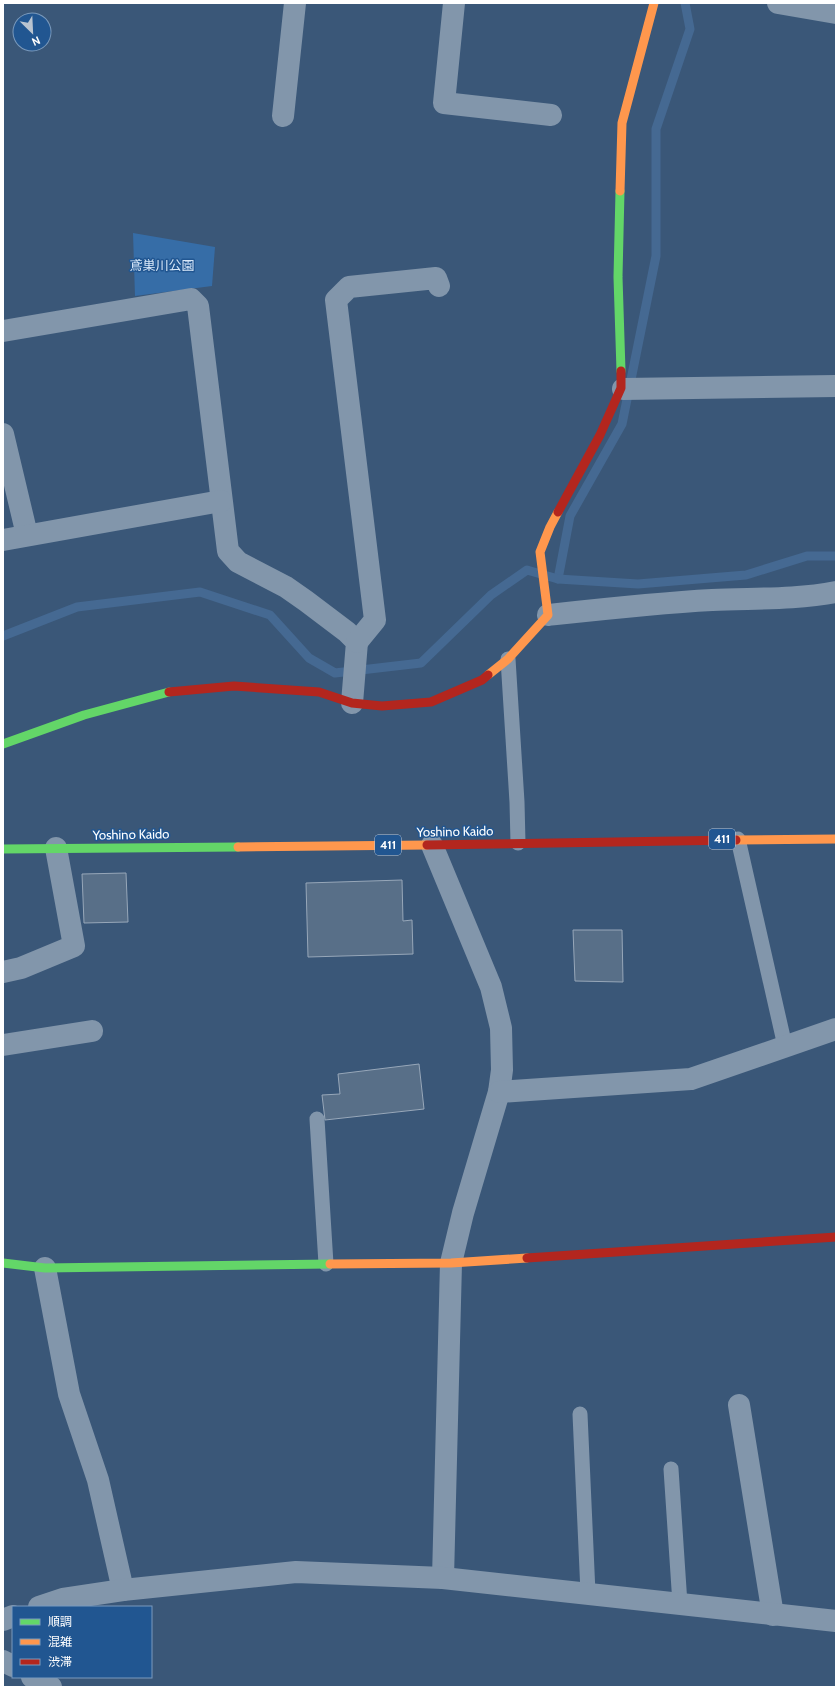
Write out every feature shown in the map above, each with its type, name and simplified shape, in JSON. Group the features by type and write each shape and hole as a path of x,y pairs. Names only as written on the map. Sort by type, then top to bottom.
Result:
{"main road":[{"path":"3,744 84,715 166,692 234,686 319,692 352,697 382,706 431,702 482,680 508,659 547,606 540,552 550,527 600,435 622,388 618,277 622,123 654,3"},
{"name":"Yoshino Kaido","path":"3,849 836,839"},
{"path":"3,1263 45,1268 451,1263 836,1237"}],"street":[{"path":"283,116 295,3"},
{"path":"454,3 444,103 551,115"},
{"path":"778,3 836,13"},
{"path":"352,697 356,647 375,620 336,300 349,287 436,278 439,286"},
{"path":"3,331 191,300 198,306 228,550 238,562 286,587 301,597 347,632 356,647"},
{"path":"622,388 649,389 836,386"},
{"path":"3,434 27,535"},
{"path":"3,540 221,501"},
{"path":"547,606 627,606 711,600 813,596 836,592"},
{"path":"432,845 491,987 501,1028 502,1070 499,1092 463,1213 451,1263 443,1578"},
{"path":"3,972 21,968 74,946 56,848"},
{"path":"499,1092 691,1079 836,1028"},
{"path":"3,1045 92,1031"},
{"path":"45,1268 69,1394 98,1480 123,1590"},
{"path":"739,1405 773,1615"},
{"path":"41,1606 63,1599 123,1590 296,1572 443,1578 836,1621"},
{"path":"3,1661 12,1666"}],"lane":[{"path":"508,659 517,802 518,843"},
{"path":"738,839 785,1046"},
{"path":"317,1119 326,1264"},
{"path":"580,1414 588,1593"},
{"path":"671,1469 680,1604"}],"green space":[{"name":"鳶巣川公園","path":"133,233 215,247 212,286 135,296"}],"building":[{"path":"126,873 128,922 84,923 82,874"},
{"path":"402,880 403,921 412,920 413,954 308,957 306,883"},
{"path":"573,930 622,930 623,982 575,981"},
{"path":"419,1064 424,1109 325,1120 322,1095 340,1094 338,1074"}],"waterway":[{"path":"558,579 570,516 622,424 656,256 656,129 690,29 685,3"},
{"path":"3,636 77,607 200,592 270,615 309,658 335,673 421,663 491,595 527,570 558,579 638,584 746,575 807,556 836,556"}],"traffic: fast":[{"path":"620,191 618,277 621,371"},
{"path":"3,744 84,715 169,692"},
{"path":"3,849 238,847"},
{"path":"3,1263 45,1268 330,1264"}],"traffic: slow":[{"path":"620,191 622,123 654,3"},
{"path":"488,675 508,659 548,615 540,552 558,512"},
{"path":"736,840 836,839"},
{"path":"238,847 427,845"},
{"path":"330,1264 451,1263 527,1258"}],"traffic: jam":[{"path":"558,512 600,435 621,388 621,371"},
{"path":"169,692 234,686 319,692 352,703 382,706 431,702 482,680 488,675"},
{"path":"427,845 736,840"},
{"path":"527,1258 836,1237"}]}
